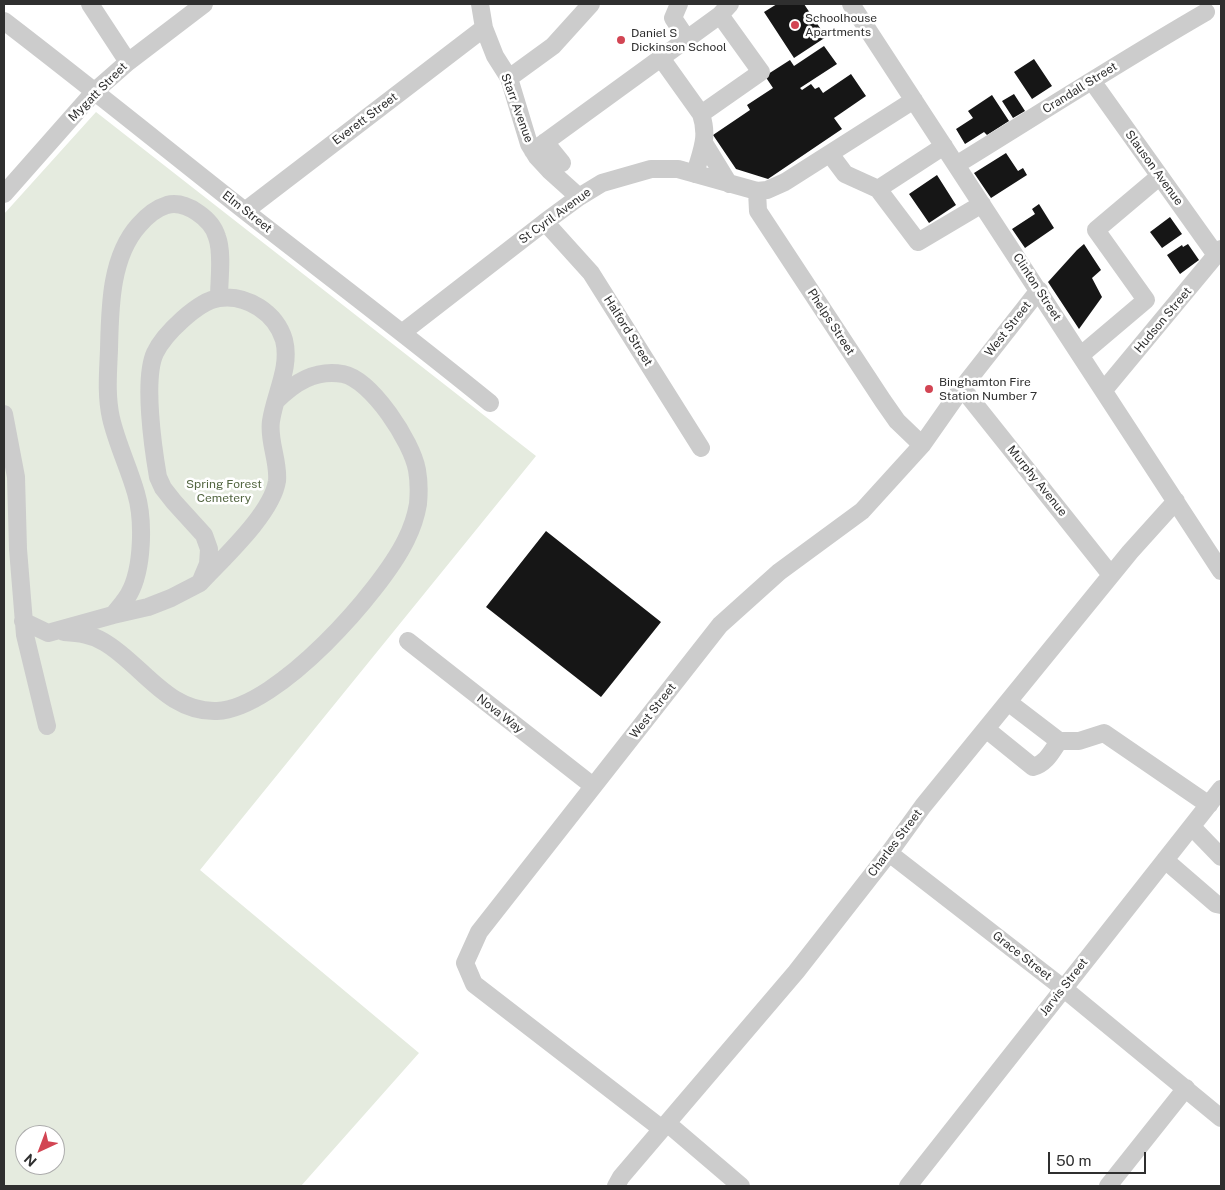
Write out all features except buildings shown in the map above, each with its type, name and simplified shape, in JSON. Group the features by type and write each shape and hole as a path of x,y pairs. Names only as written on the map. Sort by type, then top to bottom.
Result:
{"street":[{"path":"90,4 128,62"},
{"name":"Mygatt Street","path":"4,194 95,91 128,62 204,4"},
{"name":"Starr Avenue","path":"480,4 484,28 495,56 509,78 529,144 539,146 550,170 579,197"},
{"path":"509,78 553,46 591,4"},
{"path":"679,4 673,18 687,39"},
{"name":"Clinton Street","path":"851,4 1221,570"},
{"path":"562,163 539,146 687,39 725,9 761,72 701,114"},
{"name":"Crandall Street","path":"956,165 1137,52 1206,12"},
{"name":"Elm Street","path":"4,21 245,211 403,332 490,403"},
{"name":"Everett Street","path":"245,211 484,28"},
{"path":"661,58 701,114 706,128 704,143 695,174"},
{"name":"Slauson Avenue","path":"1092,81 1160,176 1219,252"},
{"path":"757,192 785,182 914,100"},
{"path":"704,143 729,184"},
{"path":"878,189 944,146"},
{"path":"830,154 845,174 878,189 918,242 982,204"},
{"name":"St Cyril Avenue","path":"403,332 545,222 602,183 651,169 678,169 757,192"},
{"path":"1081,355 1146,300 1096,230 1160,176"},
{"name":"Phelps Street","path":"757,192 758,211 883,401 922,445"},
{"path":"114,615 129,594 136,575 140,554 140,512 111,419 107,390 110,311 116,272 131,234 144,219 167,205 181,205 203,216 217,237 219,248 219,298"},
{"name":"Halford Street","path":"545,222 591,274 701,448"},
{"name":"Hudson Street","path":"1104,390 1219,252"},
{"name":"West Street","path":"741,1186 665,1126 474,984 465,963 479,932 720,625 780,572 862,511 922,445 962,388 1039,290"},
{"path":"30,654 52,632 148,607 200,583 248,531 273,494 277,474 270,423 284,370 286,354 284,339 277,325 264,311 252,302 236,298 219,298 207,302 187,316 168,333 154,355 150,373 149,389 158,477 163,488 174,502 204,535 209,549 208,564 200,583"},
{"path":"23,621 52,632 85,634 103,641 121,654 168,695 182,703 203,710 219,711 237,706 288,677 322,647 383,577 406,539 414,519 418,503 417,468 409,448 393,419 378,399 363,385 344,374 316,375 291,386 275,402"},
{"name":"Murphy Avenue","path":"962,388 1111,575"},
{"path":"4,414 16,477 23,621 47,726"},
{"name":"Charles Street","path":"616,1186 796,972 889,853 923,806 1111,575 1176,501"},
{"name":"Nova Way","path":"408,641 593,786"},
{"path":"1008,702 1058,741 1078,741 1104,733 1209,805"},
{"path":"986,729 1033,767 1039,766 1046,759 1058,741"},
{"name":"Jarvis Street","path":"908,1186 1221,789"},
{"path":"1192,827 1221,857"},
{"name":"Grace Street","path":"889,853 1063,988 1221,1118"},
{"path":"1165,860 1216,904 1221,904"},
{"path":"1108,1186 1186,1088"}],"green space":[{"name":"Spring Forest Cemetery","path":"96,112 536,456 200,870 419,1053 301,1186 4,1186 4,214"}],"place":[{"name":"Schoolhouse Apartments","path":"795,25"},
{"name":"Daniel S Dickinson School","path":"621,40"},
{"name":"Binghamton Fire Station Number 7","path":"929,389"}]}
